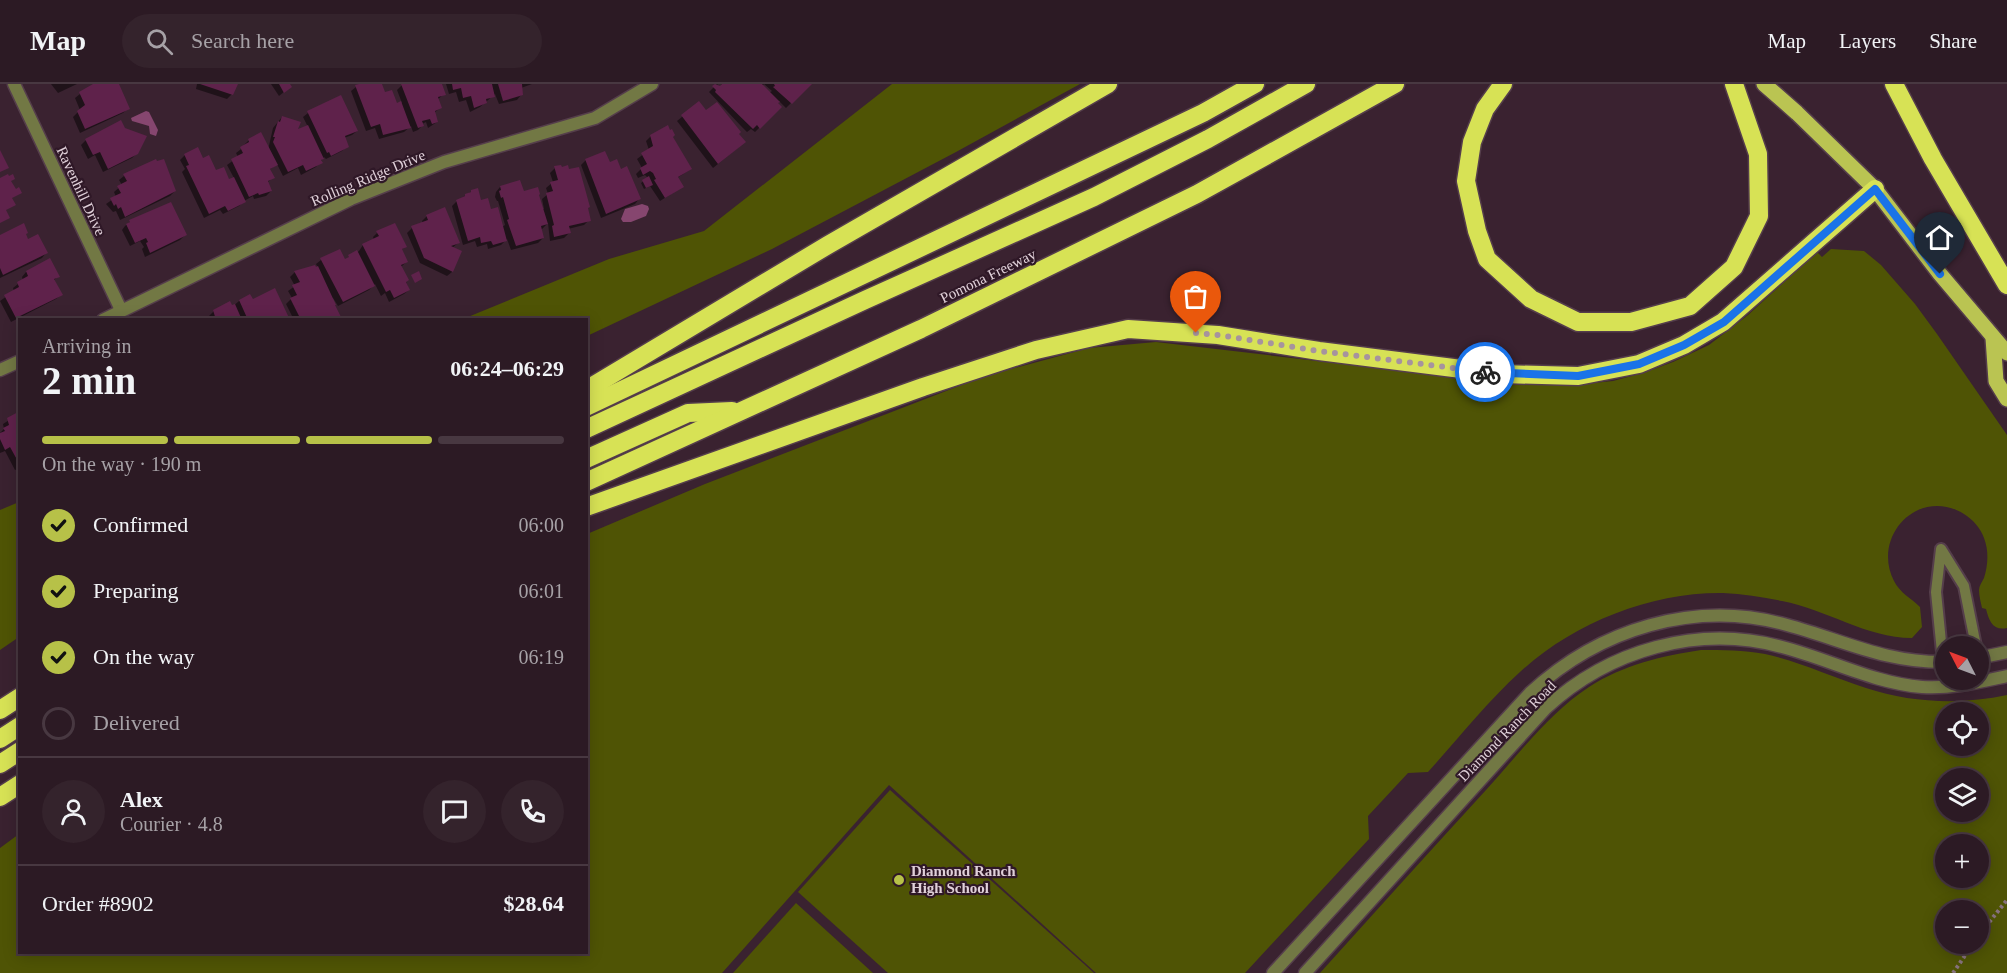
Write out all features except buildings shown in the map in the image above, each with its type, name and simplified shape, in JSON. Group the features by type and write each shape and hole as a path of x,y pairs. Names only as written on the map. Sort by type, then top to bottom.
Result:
{"highway":[{"path":"588,389 828,245 1108,84"},
{"path":"588,406 1203,113 1255,84"},
{"path":"588,428 1094,197 1208,139 1306,84"},
{"name":"Pomona Freeway","path":"588,481 921,329 1197,194 1395,84"},
{"path":"1503,84 1485,108 1472,142 1466,182 1477,231 1487,259 1532,299 1578,322 1631,322 1690,306 1734,267 1759,216 1758,154 1734,84"},
{"path":"1894,84 1933,159 2007,285"},
{"path":"588,506 923,387 1036,350 1128,329 1218,335 1319,351 1501,374 1578,376 1639,364 1684,345 1724,322 1875,189"},
{"path":"588,458 688,413 743,410"},
{"path":"0,710 18,698"},
{"path":"0,739 18,727"},
{"path":"0,764 18,752"},
{"path":"0,797 18,785"}],"main road":[{"path":"1764,84 1875,189 1940,274 2007,352"},
{"path":"1993,338 1996,381 2007,399"}],"street":[{"name":"Ravenhill Drive","path":"14,84 121,310"},
{"name":"Rolling Ridge Drive","path":"107,318 351,199 444,162 595,118 652,84"},
{"path":"0,370 18,362"},
{"name":"Diamond Ranch Road","path":"1273,973 1530,693 1563,665 1602,642 1656,623 1701,616 1729,615 1786,624 1875,654 1935,661"},
{"name":"Diamond Ranch Road","path":"1305,973 1546,708 1586,676 1637,652 1691,640 1746,640 1780,646 1886,681 1920,687 1962,685 2007,676"},
{"path":"1989,655 2007,652"}],"lane":[{"path":"1941,636 1935,592 1941,549 1964,586 1974,636"}],"path":[{"path":"1989,922 2007,900"},
{"path":"1953,973 1966,954"}],"shaded area":[{"path":"892,84 1080,84 772,249 588,336 588,318 465,318 609,259 704,231"},
{"path":"146,111 149,112 158,130 156,136 150,134 149,126 132,121 131,118"},
{"path":"642,204 648,206 649,209 646,216 631,222 623,222 621,219 625,209"},
{"path":"1831,249 1864,251 1881,265 1915,304 2007,435 2007,628 2002,629 1995,626 1990,621 1986,609 1982,608 1979,588 1985,573 1987,548 1980,530 1964,514 1947,507 1931,506 1916,511 1903,520 1894,533 1889,548 1889,564 1896,585 1920,607 1922,627 1912,638 1878,633 1782,601 1723,593 1668,598 1614,614 1589,625 1541,654 1520,672 1484,708 1428,772 1408,773 1368,816 1369,839 1245,973 1096,973 889,785 722,973 0,973 0,848 18,835 18,954 588,954 588,534 705,484 985,376 1089,348 1156,342 1524,383 1573,385 1613,381 1673,362 1709,345 1748,315 1817,252 1822,257"},
{"path":"18,502 18,638 0,650 0,510"},
{"path":"1701,650 1749,652 1778,657 1866,688 1901,697 1954,701 2007,695 2007,973 1320,973 1534,735 1561,709 1574,697 1602,679 1629,667"},
{"name":"Diamond Ranch High School","path":"890,790 1094,973 888,973 798,892"},
{"path":"796,903 873,973 733,973"}],"way so far":[{"path":"1196,333 1485,372"}],"place":[{"name":"Diamond Ranch High School","path":"899,880"}],"route":[{"path":"1485,372 1578,376 1639,364 1684,345 1724,322 1875,189 1940,274"}]}
